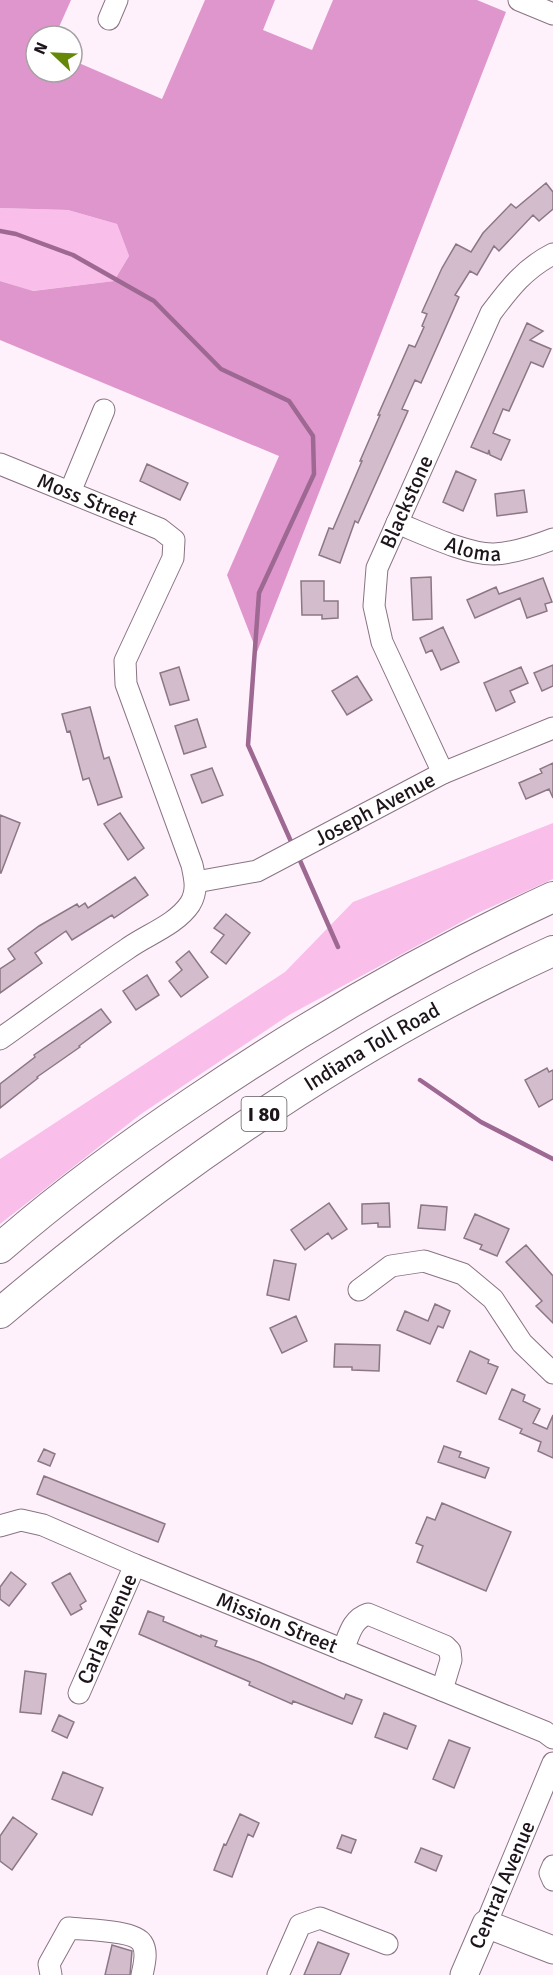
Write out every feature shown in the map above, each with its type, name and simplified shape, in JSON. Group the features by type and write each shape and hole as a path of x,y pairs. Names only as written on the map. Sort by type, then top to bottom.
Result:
{"highway":[{"name":"I 80","path":"0,1248 88,1177 155,1127 252,1062 346,1003 440,952 553,897"},
{"name":"Indiana Toll Road","path":"0,1313 123,1212 289,1097 376,1044 467,994 553,951"}],"main road":[{"path":"486,1924 553,1950"},
{"name":"Central Avenue","path":"464,1975 486,1924"}],"street":[{"path":"519,0 553,14"},
{"name":"Blackstone","path":"443,773 382,642 374,606 377,568 491,313 514,283 537,262 553,254"},
{"path":"70,492 104,410"},
{"name":"Moss Street","path":"0,464 160,529 174,540 173,558 125,661 124,672 126,684 192,865 196,882"},
{"name":"Aloma","path":"397,523 455,546 493,554 532,547 553,539"},
{"name":"Joseph Avenue","path":"196,882 257,871 443,773 553,728"},
{"path":"0,1039 128,948 178,916 195,895 196,882"},
{"path":"359,1290 391,1266 423,1261 463,1274 494,1299 522,1343 553,1373"},
{"name":"Mission Street","path":"0,1526 21,1520 43,1525 135,1565 545,1732 553,1738"},
{"name":"Carla Avenue","path":"80,1693 135,1565"},
{"path":"343,1650 354,1624 361,1616 368,1614 445,1646 450,1652 451,1660 442,1690"},
{"name":"Central Avenue","path":"486,1924 553,1763"},
{"path":"553,1866 550,1873 553,1880"},
{"path":"278,1975 300,1925 320,1918 387,1944"},
{"path":"51,1975 50,1964 69,1928 132,1935 142,1942 145,1954 142,1975"}],"shaded area":[{"path":"0,0 71,0 60,24 24,24 24,84 84,84 84,65 162,99 205,0 275,0 263,30 312,50 333,0 477,0 506,12 257,652 227,575 279,456 0,340 0,281 33,291 114,281 129,256 117,224 68,210 0,208"},
{"path":"0,208 68,210 117,224 129,256 114,281 32,291 0,281"},
{"path":"553,823 553,879 478,913 289,1015 141,1114 0,1224 0,1159 285,972 353,902"}],"building":[{"path":"546,183 553,192 553,209 539,221 533,215 499,251 494,246 477,275 470,271 455,295 459,297 421,383 415,380 402,409 408,411 358,523 355,521 340,563 319,555 329,528 333,529 362,461 360,461 380,415 378,415 409,345 415,347 424,327 422,326 427,314 422,312 456,244 471,252 483,233 511,204 516,208"},
{"path":"527,323 543,331 530,340 551,349 543,367 531,362 509,411 503,409 493,433 510,440 501,460 490,455 489,450 488,454 471,447"},
{"path":"147,464 188,483 180,500 140,481"},
{"path":"456,471 476,480 463,511 443,502"},
{"path":"524,490 527,512 497,516 495,494"},
{"path":"431,577 432,619 413,620 411,578"},
{"path":"543,578 552,602 545,604 547,611 527,618 520,598 475,618 467,600 496,587 499,594"},
{"path":"301,581 324,581 324,601 338,601 338,618 322,619 322,615 302,615"},
{"path":"443,627 459,662 441,670 432,650 426,653 420,638"},
{"path":"553,665 553,686 542,691 534,673"},
{"path":"179,667 189,700 170,705 160,673"},
{"path":"521,667 528,683 510,691 515,702 496,711 484,683"},
{"path":"357,676 372,700 347,715 332,691"},
{"path":"90,707 104,759 109,757 122,797 98,805 89,778 83,780 70,731 67,732 62,714"},
{"path":"197,719 206,747 184,754 175,726"},
{"path":"553,763 553,798 549,789 526,799 519,783 542,773 540,769"},
{"path":"212,768 223,795 202,803 191,775"},
{"path":"120,813 144,848 128,860 104,824"},
{"path":"0,815 20,823 1,873 0,873"},
{"path":"135,877 148,895 114,918 112,915 72,940 66,931 35,953 42,963 0,993 0,969 15,959 8,949 39,926 77,904 79,907 85,903 88,908"},
{"path":"226,914 250,933 226,964 211,952 224,935 214,928"},
{"path":"189,951 208,977 181,997 169,981 182,970 176,962"},
{"path":"147,975 159,995 136,1010 123,991"},
{"path":"101,1009 111,1022 37,1077 0,1108 0,1084 35,1057 34,1055"},
{"path":"547,1068 549,1072 553,1070 553,1099 539,1107 525,1080"},
{"path":"329,1203 347,1229 332,1239 328,1233 305,1250 291,1230"},
{"path":"389,1203 390,1227 378,1227 378,1223 362,1224 362,1204"},
{"path":"421,1205 447,1207 445,1230 418,1228"},
{"path":"475,1214 509,1229 497,1256 480,1249 482,1245 464,1238"},
{"path":"526,1245 553,1276 553,1323 536,1306 542,1301 506,1262"},
{"path":"274,1260 296,1264 289,1300 267,1295"},
{"path":"435,1304 450,1311 443,1328 438,1326 430,1344 397,1330 405,1311 428,1321"},
{"path":"296,1316 307,1341 282,1353 270,1328"},
{"path":"335,1344 380,1345 379,1371 334,1367"},
{"path":"470,1351 498,1367 486,1394 457,1381"},
{"path":"512,1389 525,1395 523,1401 540,1409 533,1423 547,1429 553,1415 553,1458 538,1451 541,1442 520,1433 522,1429 499,1419"},
{"path":"444,1446 461,1452 459,1457 489,1468 485,1478 438,1462"},
{"path":"44,1449 55,1454 50,1466 38,1461"},
{"path":"44,1476 165,1524 158,1542 37,1494"},
{"path":"442,1503 511,1532 486,1591 417,1562 423,1546 416,1543 427,1517 435,1520"},
{"path":"11,1572 26,1584 9,1606 0,1599 0,1587"},
{"path":"70,1573 86,1601 80,1605 82,1609 71,1615 52,1583"},
{"path":"148,1611 164,1617 163,1621 201,1637 201,1635 217,1641 215,1646 259,1662 344,1699 346,1694 362,1700 352,1724 293,1701 292,1704 249,1685 250,1682 139,1634"},
{"path":"25,1671 46,1674 41,1714 20,1712"},
{"path":"384,1713 416,1726 407,1749 375,1737"},
{"path":"59,1715 74,1722 67,1738 52,1731"},
{"path":"449,1740 470,1748 454,1788 433,1779"},
{"path":"63,1772 103,1788 92,1815 52,1799"},
{"path":"240,1814 259,1823 253,1837 248,1834 232,1877 214,1870 224,1844 226,1845"},
{"path":"13,1817 37,1834 12,1870 0,1861 0,1836"},
{"path":"342,1835 356,1840 351,1853 337,1848"},
{"path":"421,1848 442,1856 436,1871 415,1862"},
{"path":"318,1942 349,1954 340,1975 304,1975"},
{"path":"112,1945 132,1951 130,1975 105,1975"}],"waterway":[{"path":"0,231 16,234 73,255 154,301 221,369 289,401 313,436 314,474 259,593 248,745 293,846"},
{"path":"298,856 338,947"},
{"path":"420,1080 481,1122 553,1159"}]}
